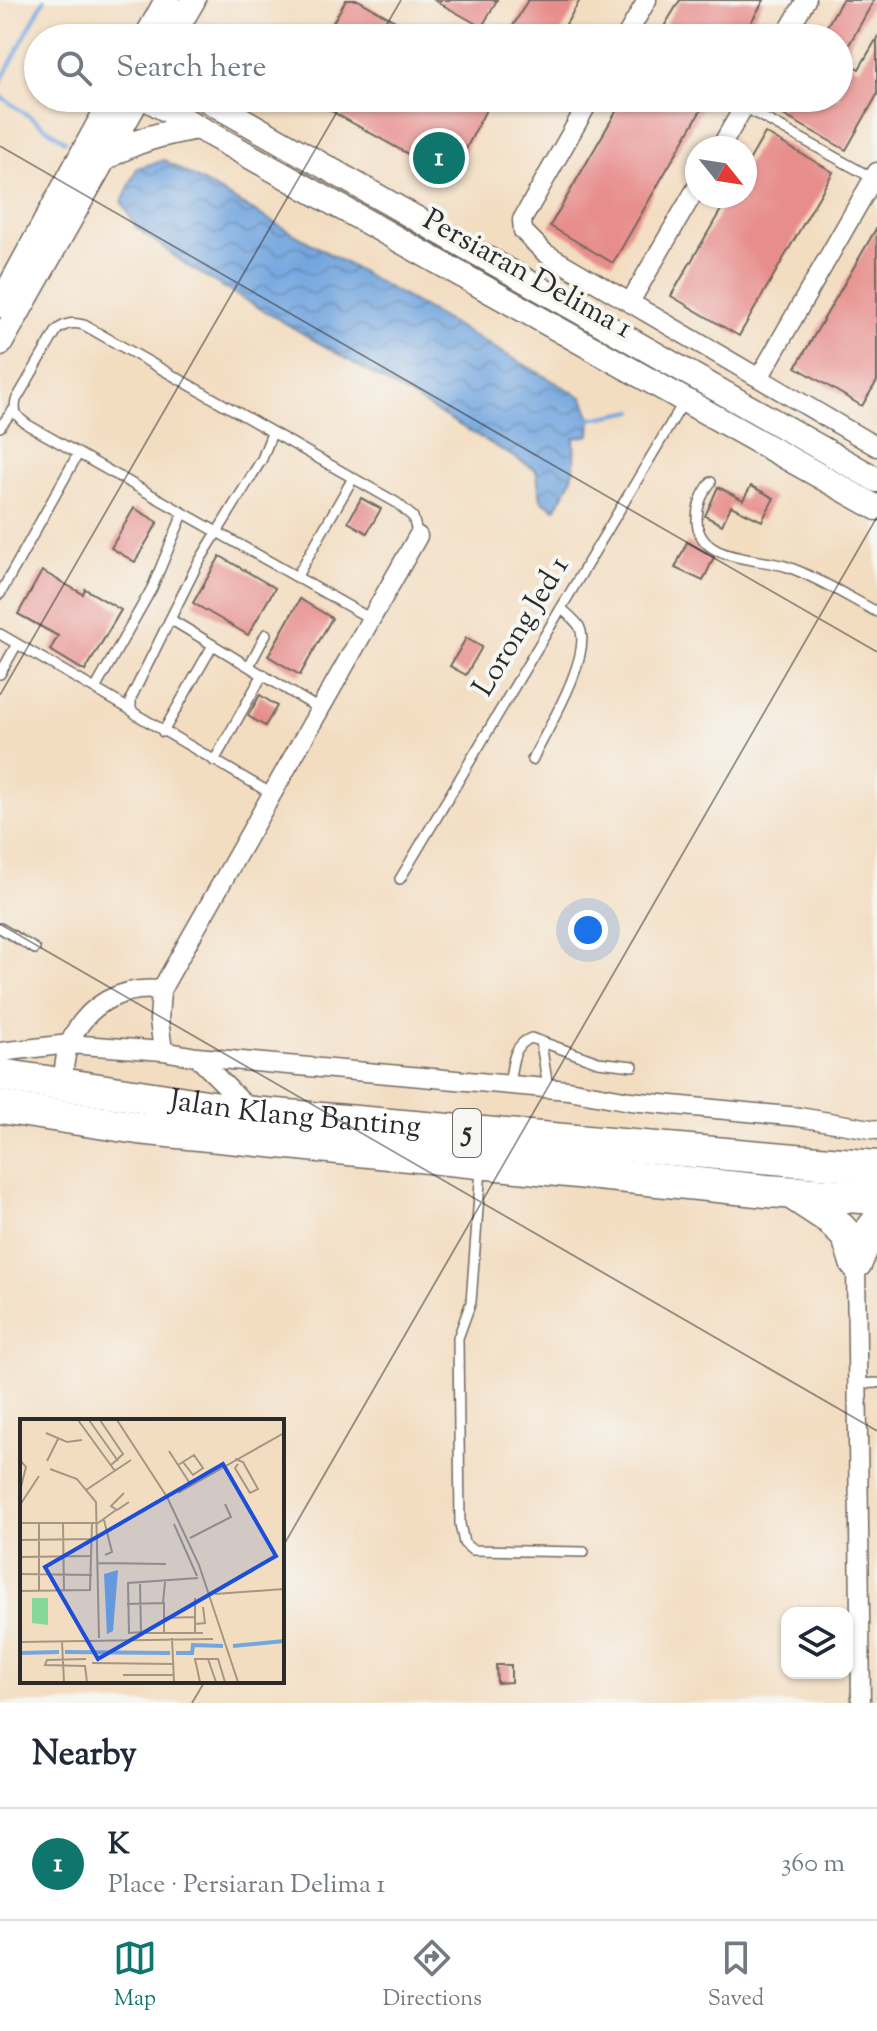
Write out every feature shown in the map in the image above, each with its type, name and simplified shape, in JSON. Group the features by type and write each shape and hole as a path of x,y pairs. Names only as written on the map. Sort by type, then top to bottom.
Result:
{"highway":[{"name":"Jalan Klang Banting","path":"0,1075 253,1113 876,1171"},
{"name":"Jalan Klang Banting","path":"0,1107 138,1128 790,1192 876,1171"},
{"path":"607,1175 752,1174 847,1183 861,1180 876,1171"},
{"path":"790,1192 831,1219 848,1237 856,1262"},
{"path":"856,1262 867,1236 877,1223"}],"street":[{"path":"154,24 167,0"},
{"path":"179,24 194,0"},
{"path":"189,24 194,0"},
{"path":"633,24 647,0"},
{"path":"792,24 806,0"},
{"path":"0,305 105,112"},
{"path":"0,344 130,112"},
{"name":"Persiaran Delima 1","path":"171,112 877,508"},
{"name":"Persiaran Delima 1","path":"229,112 877,480"},
{"path":"583,112 522,220 523,231 545,253 877,447"},
{"path":"725,136 735,112"},
{"path":"104,159 122,147 148,137 198,127"},
{"path":"759,378 876,177"},
{"path":"630,302 685,208"},
{"path":"163,1051 159,1020 161,990 418,536"},
{"path":"138,1128 71,1104 62,1086 69,1044 81,1022 100,1002 120,992 142,988 161,990"},
{"path":"0,1052 69,1044 163,1051 197,1057 548,1088 630,1101 799,1117 877,1130"},
{"path":"197,1057 253,1113"},
{"path":"856,1262 861,1703"}],"lane":[{"path":"760,112 876,177"},
{"path":"452,270 467,247"},
{"path":"0,427 14,409 16,400 57,330 64,324 75,322 397,503 413,517 418,536"},
{"name":"Lorong Jed 1","path":"400,879 685,400"},
{"path":"14,409 17,417 78,454 371,619"},
{"path":"131,710 131,698 170,619 217,532 262,459 272,433"},
{"path":"0,594 78,454"},
{"path":"297,576 353,478"},
{"path":"711,482 700,496 697,515 698,533 706,544 733,557 788,567 877,612"},
{"path":"95,689 152,588 183,514"},
{"path":"532,760 575,673 584,647 579,627 561,608"},
{"path":"170,619 321,710"},
{"path":"0,634 273,795"},
{"path":"249,666 266,634"},
{"path":"0,674 17,644"},
{"path":"163,732 213,645"},
{"path":"214,761 263,674"},
{"path":"0,928 35,949"},
{"path":"509,1084 516,1049 531,1038 598,1062 633,1066"},
{"path":"541,1043 548,1088"},
{"path":"482,1161 471,1302 458,1338 460,1524 464,1543 472,1550 584,1552"},
{"path":"858,1384 877,1383"}],"water":[{"path":"164,160 583,398 591,419 590,435 574,438 572,476 555,509 541,500 536,470 189,267 136,227 122,202 137,168"}],"building":[{"path":"346,0 358,0 400,24 332,24"},
{"path":"434,0 497,0 484,24 477,24"},
{"path":"528,0 580,0 566,24 514,24"},
{"path":"680,0 764,0 750,24 665,24"},
{"path":"842,0 874,0 853,38 853,24 828,24"},
{"path":"877,38 877,95 846,150 778,112 853,112 853,66 859,69"},
{"path":"333,112 485,112 451,178"},
{"path":"616,112 700,112 685,136 613,263 550,226"},
{"path":"765,133 833,172 739,336 671,296 722,208 757,208 757,147"},
{"path":"877,227 877,381 862,406 796,367"},
{"path":"751,486 774,498 762,521 731,506 722,525 705,516 718,487 743,500"},
{"path":"361,498 381,509 367,533 348,522"},
{"path":"134,508 158,522 135,562 111,548"},
{"path":"687,542 714,557 703,581 675,568"},
{"path":"220,556 275,588 248,635 193,603"},
{"path":"42,571 83,594 85,589 121,610 85,671 50,650 58,636 18,614"},
{"path":"300,599 332,618 300,675 268,656"},
{"path":"466,638 482,647 466,675 450,666"},
{"path":"260,695 277,706 265,726 248,716"},
{"path":"496,1665 511,1665 511,1682 497,1683"}],"waterway":[{"path":"31,24 44,0"},
{"path":"0,83 24,38"},
{"path":"0,96 65,141"},
{"path":"591,419 634,411"}],"place":[{"name":"K","path":"439,158"}]}
